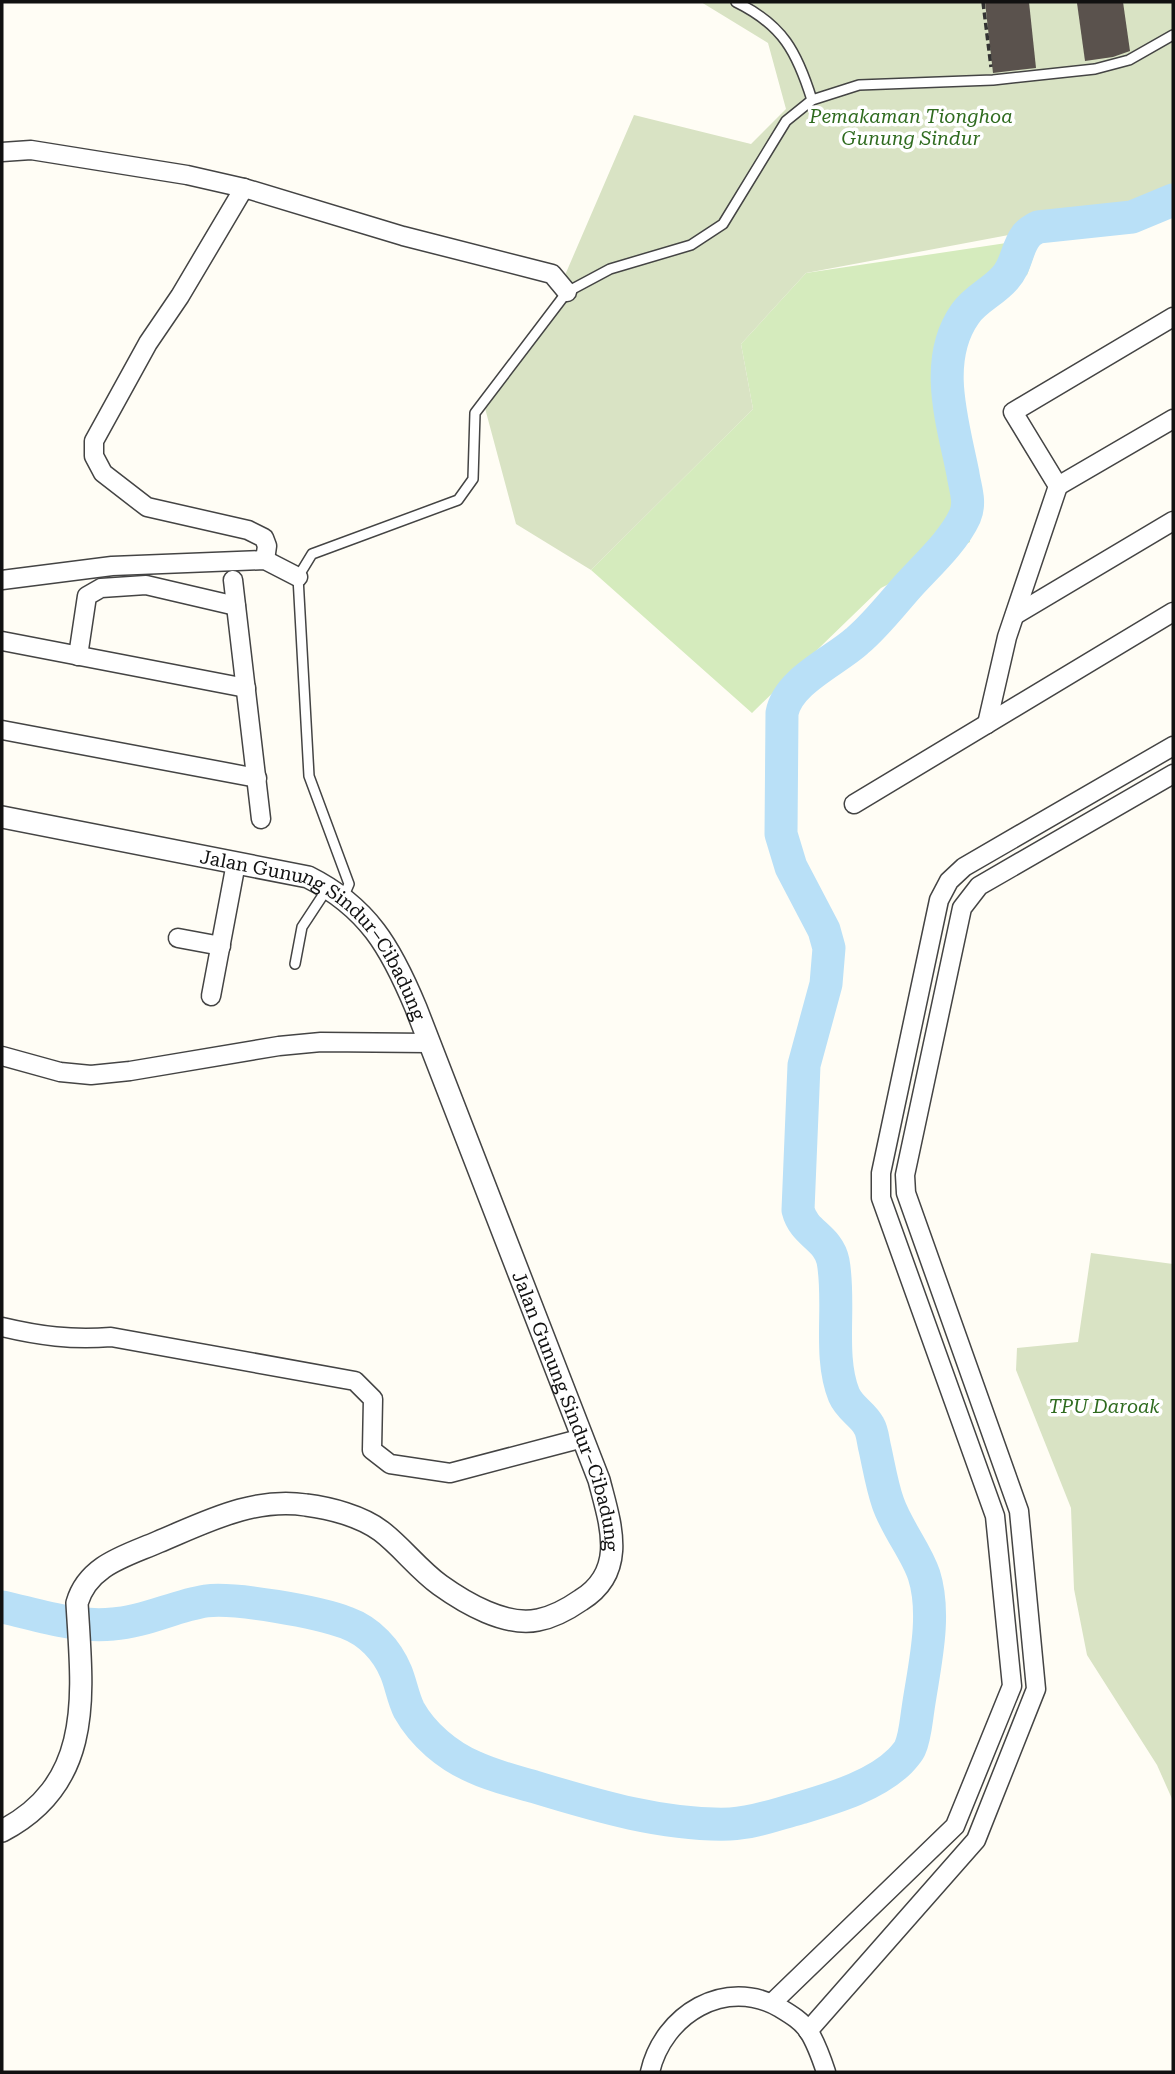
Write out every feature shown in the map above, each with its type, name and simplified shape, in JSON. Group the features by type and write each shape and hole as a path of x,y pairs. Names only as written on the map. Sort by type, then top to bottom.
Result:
{"street":[{"path":"2,152 31,150 187,175 244,188 403,236 552,274 567,292"},
{"path":"244,188 180,296 148,342 94,441 94,456 103,473 148,507 248,530 264,538 267,546 265,560"},
{"path":"1058,486 1013,412 1173,317"},
{"path":"987,724 1007,637 1058,486 1173,419"},
{"path":"1015,615 1173,521"},
{"path":"2,580 111,566 265,560 298,577"},
{"path":"233,580 261,819"},
{"path":"78,656 87,596 101,588 146,585 236,606"},
{"path":"854,804 1173,612"},
{"path":"2,641 246,688"},
{"path":"2,730 257,778"},
{"path":"772,2003 956,1826 1012,1686 995,1516 881,1198 881,1173 939,900 948,881 964,867 1173,746"},
{"path":"808,2031 976,1840 1036,1689 1019,1511 906,1193 905,1175 962,908 979,886 1173,774"},
{"name":"Jalan Gunung Sindur–Cibadung","path":"2,817 308,877 335,893 376,929 416,1007 583,1438 599,1480 612,1527 613,1543 610,1563 602,1580 587,1597 552,1616 536,1621 519,1621 495,1615 440,1585 380,1530 357,1518 305,1504 276,1503 245,1507 109,1563 88,1580 77,1603 81,1710 70,1758 53,1786 32,1811 2,1831"},
{"path":"211,996 236,863"},
{"path":"178,938 221,946"},
{"path":"2,1056 60,1072 92,1075 321,1042 428,1043"},
{"path":"2,1327 76,1340 111,1337 355,1381 373,1399 372,1450 390,1464 450,1472 583,1438"},
{"path":"650,2072 654,2056 665,2035 681,2017 701,2005 724,1998 749,1997 772,2003 793,2016 808,2031 826,2072"}],"lane":[{"path":"736,2 772,25 788,41 801,64 812,100"},
{"path":"295,964 302,927 335,893 349,884 309,776 298,577 312,554 458,500 473,479 475,413 567,292 610,269 691,245 723,223 786,121 812,100 859,85 993,80 1095,69 1129,60 1173,35"}],"path":[{"path":"983,2 993,80"}],"green space":[{"name":"Pemakaman Tionghoa Gunung Sindur","path":"701,2 1173,2 1173,191 1068,224 806,273 741,344 753,409 591,570 516,524 482,397 553,303 634,115 751,144 786,109 768,43"},
{"path":"1040,238 1027,275 987,294 941,335 938,378 970,468 970,542 881,588 752,713 591,570 753,409 741,344 806,273"},
{"name":"TPU Daroak","path":"1091,1253 1173,1264 1173,1801 1157,1765 1087,1655 1074,1589 1071,1508 1016,1370 1017,1348 1078,1342"}],"building":[{"path":"985,2 1029,2 1036,68 993,73"},
{"path":"1123,2 1130,51 1113,57 1085,61 1077,3"}],"waterway":[{"path":"3,1607 57,1620 99,1625 125,1623 194,1603 219,1600 276,1606 347,1623 370,1636 382,1649 396,1672 407,1705 415,1719 437,1744 455,1757 504,1778 607,1808 656,1818 706,1824 757,1820 853,1790 890,1770 904,1757 914,1734 926,1659 928,1591 921,1566 888,1503 870,1429 847,1400 839,1380 833,1261 826,1246 805,1225 798,1210 804,1065 826,984 829,948 824,930 791,867 781,834 782,713 793,691 803,681 864,635 947,544 965,516 967,495 951,413 947,372 955,332 965,314 1005,278 1028,233 1038,227 1132,217 1173,200"}]}
